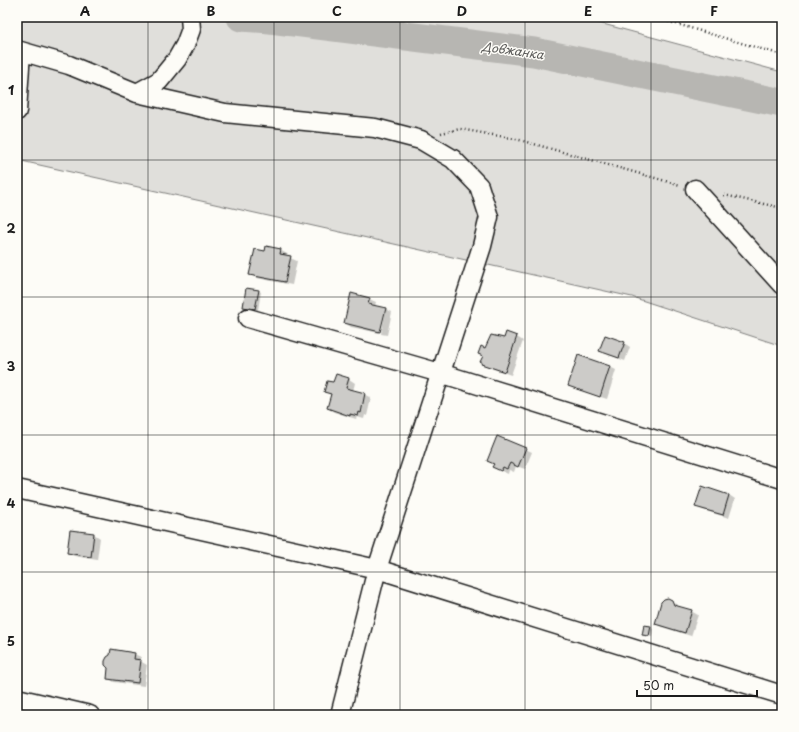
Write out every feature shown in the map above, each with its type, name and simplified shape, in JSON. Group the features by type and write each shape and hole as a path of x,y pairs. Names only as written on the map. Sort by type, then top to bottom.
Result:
{"street":[{"path":"137,93 159,81 178,59 186,45 190,23"},
{"path":"17,111 19,51 69,65 137,93 225,113 375,128 421,140 453,159 479,186 489,217 482,246 377,569 340,715"},
{"path":"695,189 782,285"},
{"path":"248,318 440,373 782,479"},
{"path":"17,489 377,569 782,695"},
{"path":"17,698 90,715"}],"path":[{"path":"653,17 782,55"},
{"path":"421,140 439,133 460,129 516,139 695,189 782,208"}],"shaded area":[{"path":"17,17 577,17 782,72 782,346 632,297 17,160"},
{"path":"17,703 59,715 17,715"}],"building":[{"path":"266,246 281,249 280,254 291,256 285,282 249,275 255,249 265,251"},
{"path":"246,288 259,290 255,309 243,307"},
{"path":"351,293 370,298 368,304 386,308 380,332 344,323"},
{"path":"506,332 517,336 505,372 481,364 482,362 480,362 483,356 478,354 481,346 485,348 491,335 504,338"},
{"path":"605,335 625,342 619,358 599,351"},
{"path":"578,355 610,366 600,397 568,386"},
{"path":"336,374 349,378 346,388 365,393 361,413 359,412 358,416 350,414 350,416 327,408 331,394 324,392 327,381 333,382"},
{"path":"497,436 526,448 518,467 510,463 507,469 503,467 501,471 492,467 494,464 487,461"},
{"path":"702,486 729,495 723,515 695,507"},
{"path":"70,530 94,533 91,557 67,553"},
{"path":"668,598 672,600 674,605 692,610 685,633 655,624 661,602"},
{"path":"644,625 651,626 649,636 642,635"},
{"path":"111,649 135,653 134,659 141,660 138,683 107,679 108,668 105,665 105,661 110,655"}],"waterway":[{"name":"Довжанка","path":"241,17 270,19 534,52 782,103"}]}
